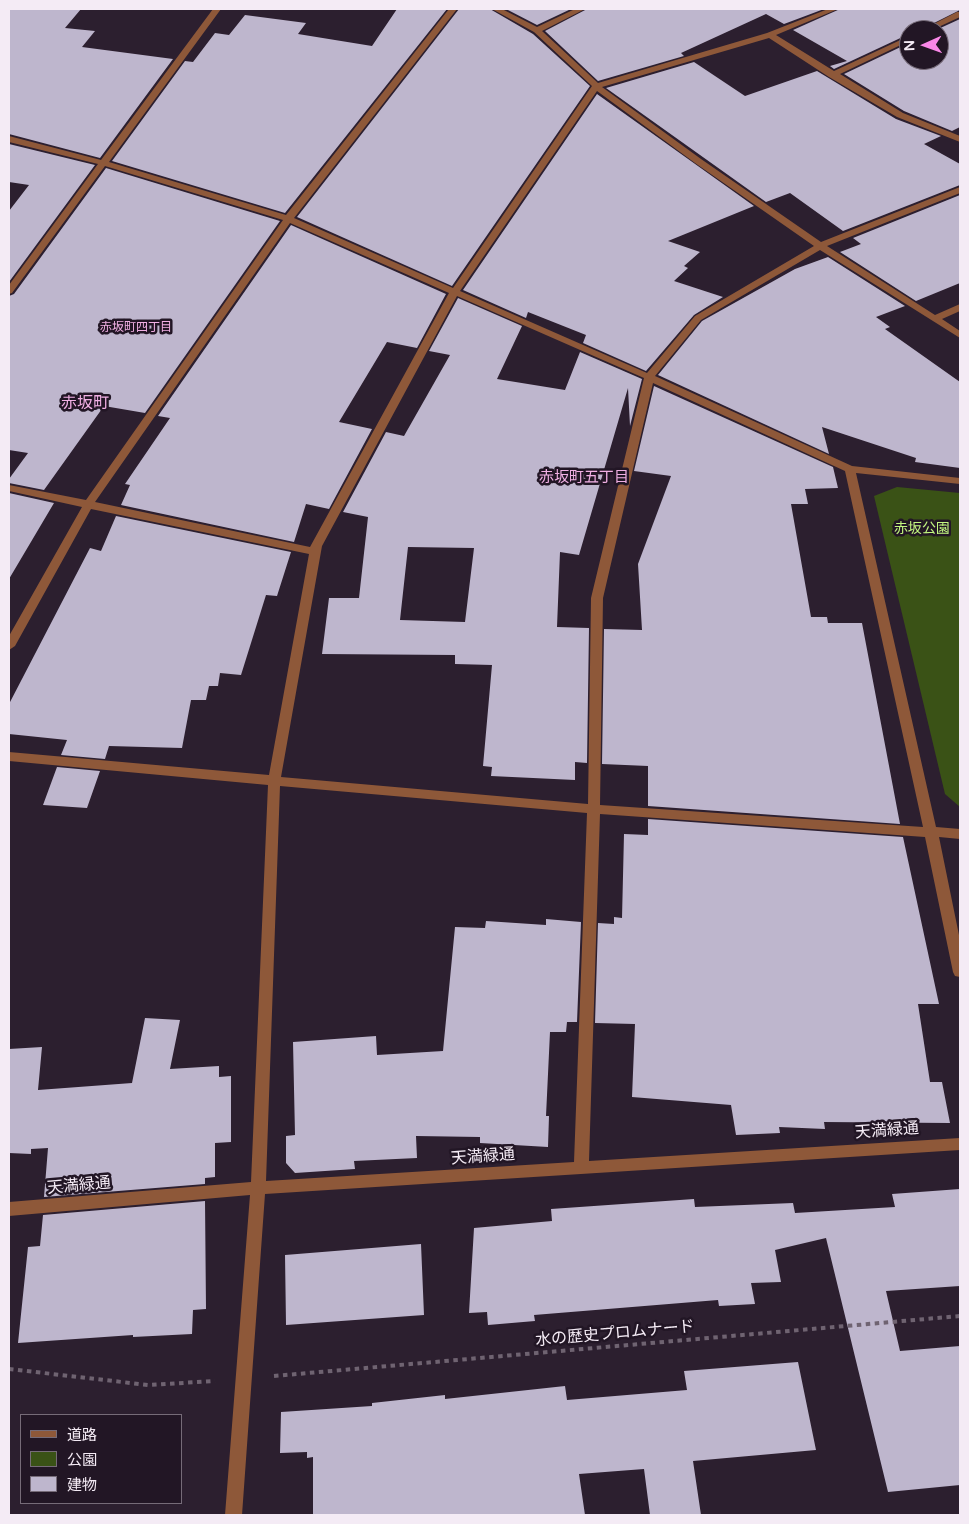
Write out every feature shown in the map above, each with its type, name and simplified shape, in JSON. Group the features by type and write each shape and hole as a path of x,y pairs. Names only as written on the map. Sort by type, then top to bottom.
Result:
{"street":[{"path":"9,291 217,9"},
{"path":"9,646 88,505 288,219 453,9"},
{"path":"496,9 537,30 596,86 698,161 820,246 960,335"},
{"path":"537,30 580,9"},
{"path":"234,1515 258,1188 274,781 314,551 454,293 596,86 770,35 834,9"},
{"path":"947,20 960,14"},
{"path":"770,35 832,75 900,115 960,139"},
{"path":"832,75 899,43"},
{"path":"9,139 104,163 288,219 649,377 850,469 960,481"},
{"path":"581,1169 594,809 597,598 649,377 698,318 820,246 960,190"},
{"path":"934,319 960,307"},
{"path":"850,469 931,832 960,972"},
{"path":"9,488 314,551"},
{"path":"9,758 594,809 960,834"},
{"name":"天満緑通","path":"9,1209 258,1188 960,1144"}],"path":[{"name":"水の歴史プロムナード","path":"271,1376 960,1316"},
{"path":"9,1370 148,1385 223,1381"}],"green space":[{"name":"赤坂公園","path":"897,487 960,493 960,807 945,794 874,496"}],"building":[{"path":"9,9 81,9 65,28 95,31 82,47 173,59 100,158 9,134"},
{"path":"397,9 447,9 285,213 112,161 185,61 193,62 215,33 229,35 245,15 306,23 298,34 372,46"},
{"path":"459,9 490,9 533,34 590,86 452,286 297,217"},
{"path":"506,9 571,9 537,25"},
{"path":"587,9 824,9 784,24 766,14 681,53 684,56 598,81 545,31"},
{"path":"840,9 960,9 940,20 899,20 899,39 834,69 830,66 847,61 793,30"},
{"path":"960,19 960,127 952,131 904,111 844,74 899,48 899,70 949,70 949,24"},
{"path":"694,62 745,96 817,71 896,119 941,136 924,144 960,164 960,185 843,231 790,193 766,202 606,88"},
{"path":"597,94 754,206 668,241 700,252 684,266 688,268 674,281 723,297 694,315 646,371 583,343 586,335 528,312 526,318 463,290"},
{"path":"9,144 95,165 9,282 9,211 29,185 9,182"},
{"path":"106,168 280,221 145,413 104,406 44,490 9,483 9,479 28,453 9,450 9,296 14,294"},
{"path":"960,195 960,283 916,301 840,252 861,244 853,238"},
{"path":"291,225 446,294 417,348 387,342 339,422 372,429 329,509 306,504 294,542 121,505 130,485 125,484 170,418 158,416"},
{"path":"828,257 905,306 876,317 890,327 885,329 960,382 960,468 915,462 916,458 822,427 829,454 658,375 702,321 795,269"},
{"path":"458,298 522,326 497,379 565,390 580,352 642,379 630,426 628,388 579,555 560,552 557,627 589,628 587,763 575,762 575,780 491,776 492,767 483,766 492,665 455,664 455,655 322,654 329,598 359,598 368,517 343,512 386,432 404,436 450,355 429,351","holes":["408,547 474,548 465,622 400,620"]},
{"path":"654,386 833,467 838,488 805,489 808,504 791,504 811,617 827,617 828,623 862,623 900,824 648,806 648,766 602,764 604,629 642,630 638,564 671,476 634,471"},
{"path":"9,493 54,503 9,579"},
{"path":"116,516 291,552 277,596 266,595 241,675 220,673 218,686 209,686 206,700 191,700 182,748 109,746 105,759 61,755 67,740 9,734 9,704 90,548 101,551"},
{"path":"57,767 100,771 87,808 43,805"},
{"path":"648,819 903,837 939,1004 918,1004 930,1082 942,1082 950,1123 824,1122 825,1129 779,1127 780,1133 736,1135 731,1105 632,1097 635,1024 595,1023 598,923 614,924 614,917 622,918 624,834 648,835"},
{"path":"546,919 581,922 577,1022 567,1022 566,1032 550,1032 546,1116 549,1116 548,1147 480,1143 480,1137 416,1136 417,1158 354,1161 355,1169 295,1173 286,1163 286,1136 295,1135 293,1042 376,1036 377,1055 443,1051 455,927 485,928 486,921 546,925"},
{"path":"145,1018 180,1020 170,1069 219,1066 219,1077 231,1076 231,1142 215,1143 215,1177 205,1178 205,1184 44,1197 48,1148 31,1149 31,1154 9,1153 9,1049 42,1047 38,1090 132,1083"},
{"path":"960,1189 960,1286 886,1291 900,1351 960,1346 960,1485 888,1492 826,1238 775,1250 781,1282 751,1283 755,1304 719,1306 718,1300 534,1315 535,1321 488,1325 487,1312 469,1313 474,1228 552,1221 551,1209 694,1199 695,1207 793,1203 795,1213 895,1207 892,1194"},
{"path":"205,1201 206,1309 193,1310 192,1334 133,1337 133,1335 18,1343 28,1247 40,1246 43,1215"},
{"path":"421,1244 424,1315 286,1325 285,1255"},
{"path":"798,1362 816,1450 693,1461 701,1515 650,1515 644,1469 579,1474 585,1515 313,1515 313,1457 307,1458 307,1452 280,1453 281,1412 372,1406 372,1403 445,1395 445,1399 565,1386 567,1400 687,1390 684,1371"}],"district":[{"name":"赤坂町四丁目","path":"136,328"},
{"name":"赤坂町","path":"85,404"},
{"name":"赤坂町五丁目","path":"584,478"}]}
